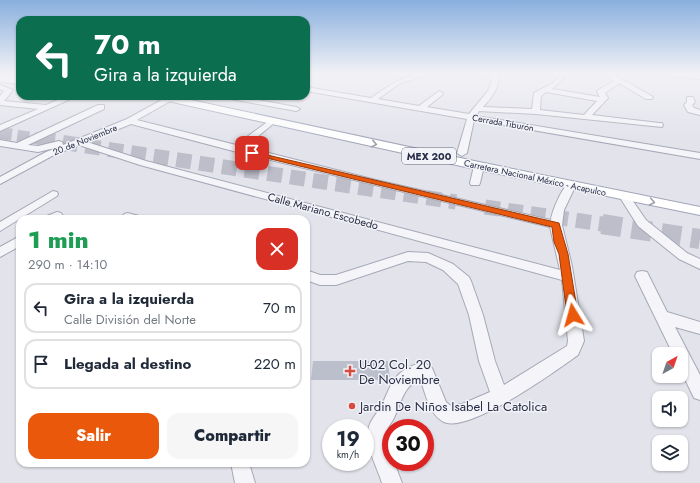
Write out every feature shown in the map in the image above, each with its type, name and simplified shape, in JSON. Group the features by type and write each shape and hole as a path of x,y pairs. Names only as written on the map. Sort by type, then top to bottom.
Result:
{"main road":[{"name":"Carretera Nacional México - Acapulco","path":"173,100 270,122 700,211"},
{"name":"Carretera Nacional México - Acapulco","path":"204,100 700,201"}],"street":[{"name":"Cerrada Tiburón","path":"347,97 700,156"},
{"path":"371,101 377,97"},
{"path":"420,109 434,97"},
{"path":"462,153 471,117 489,97"},
{"path":"536,112 537,97"},
{"path":"583,97 602,100"},
{"path":"586,117 604,98 604,97"},
{"path":"690,99 691,102 688,105 689,108 700,113"},
{"path":"1,128 64,100"},
{"name":"20 de Noviembre","path":"0,181 49,154 130,121 161,100"},
{"path":"245,100 296,110"},
{"path":"0,102 48,107"},
{"path":"18,146 100,107"},
{"path":"478,109 536,112 659,125"},
{"path":"645,123 648,114"},
{"path":"130,121 237,149 556,225"},
{"path":"237,149 270,122"},
{"path":"0,143 38,149 95,135"},
{"name":"Calle Mariano Escobedo","path":"79,142 143,163 568,277"},
{"path":"475,183 479,166"},
{"path":"0,175 14,174"},
{"path":"392,483 377,439 378,425 388,412 392,398 399,386 416,371 422,370 426,373 440,408 448,415 459,415 500,396 573,350 576,341 568,277 564,254 559,242 556,225 558,214 571,185"},
{"path":"19,215 53,194"},
{"path":"624,196 642,224 682,256 700,264"},
{"path":"0,227 16,217"},
{"path":"0,253 16,243"},
{"path":"310,277 320,280 336,280 408,256 428,258 448,267 464,281 476,315 487,361 500,396"},
{"path":"642,276 700,392"},
{"path":"663,317 700,328"},
{"path":"241,467 245,483"}],"building":[{"name":"U-02 Col. 20 De Noviembre","path":"313,361 388,361 390,380 311,380"}],"tunnel":[{"path":"0,133 47,140"},
{"path":"40,139 456,202"},
{"path":"485,207 609,225"},
{"path":"602,224 700,239"}],"place":[{"name":"U-02 Col. 20 De Noviembre","path":"350,371"},
{"name":"Jardin De Niños Isabel La Catolica","path":"352,406"}],"route":[{"path":"252,153 556,225 559,242 564,254 573,315"}]}
